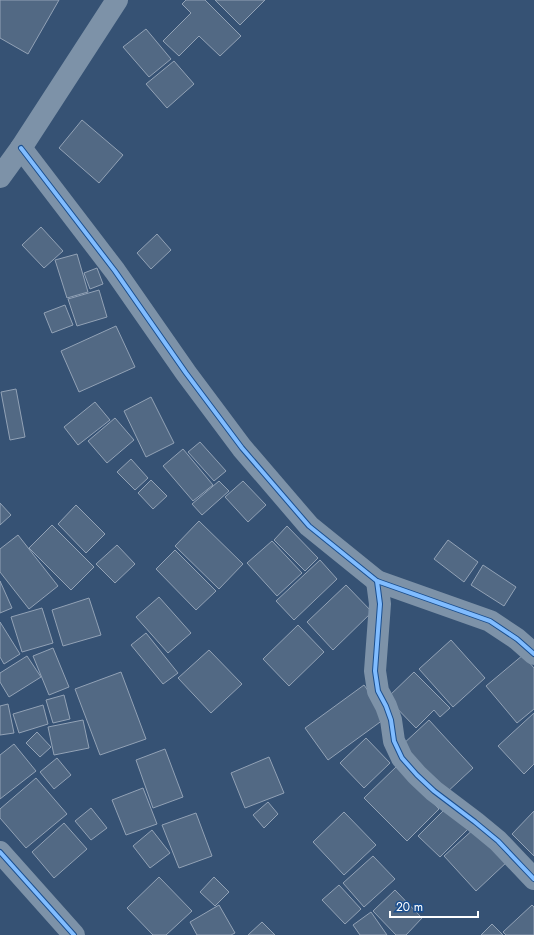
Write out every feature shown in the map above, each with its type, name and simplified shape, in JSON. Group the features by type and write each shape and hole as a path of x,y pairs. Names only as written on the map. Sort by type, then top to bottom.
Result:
{"street":[{"path":"0,177 21,148 117,0"},
{"path":"21,148 115,271 186,373 242,448 309,526 376,581 490,621 517,639 534,654"},
{"path":"376,581 380,604 375,671 378,691 386,706 391,720 394,741 402,758 417,776 498,842 534,879"},
{"path":"0,852 74,935"}],"building":[{"path":"0,0 59,0 28,54 0,38"},
{"path":"186,0 205,0 241,36 220,56 199,36 179,56 163,41 191,13 182,4"},
{"path":"215,0 265,0 240,25"},
{"path":"146,29 171,59 149,77 123,47"},
{"path":"174,61 194,84 167,108 146,84"},
{"path":"82,120 123,155 99,183 59,148"},
{"path":"41,227 63,251 44,268 22,245"},
{"path":"157,234 171,250 151,269 137,253"},
{"path":"77,254 88,292 67,298 55,260"},
{"path":"97,268 103,284 90,289 84,273"},
{"path":"99,290 107,317 77,326 68,299"},
{"path":"65,305 73,325 52,333 44,313"},
{"path":"116,326 135,367 79,392 61,351"},
{"path":"16,389 25,437 10,440 1,392"},
{"path":"151,397 174,443 146,457 124,411"},
{"path":"95,402 110,420 78,445 64,427"},
{"path":"115,418 134,440 107,463 88,441"},
{"path":"200,442 226,471 214,481 188,452"},
{"path":"183,449 213,485 193,501 163,466"},
{"path":"131,459 148,478 135,490 117,472"},
{"path":"151,480 167,496 153,509 138,493"},
{"path":"219,481 229,491 202,515 192,504"},
{"path":"243,481 266,505 248,522 225,497"},
{"path":"0,503 11,515 0,525"},
{"path":"76,505 105,534 86,553 58,524"},
{"path":"199,521 243,564 219,589 175,546"},
{"path":"52,525 94,567 71,590 29,548"},
{"path":"287,526 318,558 305,571 274,540"},
{"path":"18,535 58,586 29,609 0,572 0,549"},
{"path":"448,540 478,562 464,582 434,559"},
{"path":"272,541 302,573 277,596 247,563"},
{"path":"117,545 135,564 115,583 96,564"},
{"path":"175,550 216,591 196,610 156,569"},
{"path":"320,560 337,579 294,620 276,601"},
{"path":"483,565 516,587 504,606 471,585"},
{"path":"0,581 12,608 0,613"},
{"path":"346,585 372,612 333,650 307,622"},
{"path":"159,597 191,633 168,653 136,617"},
{"path":"89,598 101,635 63,646 52,610"},
{"path":"42,608 53,643 22,652 11,617"},
{"path":"0,622 20,654 4,664 0,657"},
{"path":"298,625 324,652 289,686 263,659"},
{"path":"146,633 178,673 163,684 131,645"},
{"path":"451,640 485,678 453,707 419,669"},
{"path":"53,648 69,687 49,695 33,656"},
{"path":"209,650 242,684 211,713 178,678"},
{"path":"523,655 534,668 534,709 517,723 486,686"},
{"path":"27,656 41,677 9,697 0,682 0,673"},
{"path":"121,672 146,739 100,755 75,689"},
{"path":"414,672 450,708 440,717 434,710 416,728 387,698"},
{"path":"364,685 387,717 328,760 305,728"},
{"path":"64,695 70,719 53,723 46,700"},
{"path":"8,704 14,733 0,735 0,706"},
{"path":"43,705 48,724 19,733 13,714"},
{"path":"534,713 534,764 524,774 498,746"},
{"path":"83,720 89,748 54,755 48,727"},
{"path":"429,720 473,768 445,794 401,746"},
{"path":"37,732 51,747 40,757 26,743"},
{"path":"366,738 390,763 364,788 340,763"},
{"path":"14,744 36,771 0,799 0,755"},
{"path":"165,749 183,797 153,808 136,760"},
{"path":"269,757 284,793 245,808 231,773"},
{"path":"57,758 71,775 54,789 40,772"},
{"path":"397,766 439,809 407,841 364,798"},
{"path":"36,778 67,814 26,848 0,818 0,809"},
{"path":"143,788 157,824 126,835 112,800"},
{"path":"268,802 278,814 264,828 253,815"},
{"path":"448,806 469,828 440,857 418,836"},
{"path":"91,808 107,828 91,840 75,821"},
{"path":"534,811 534,856 512,834"},
{"path":"344,812 376,845 344,875 313,842"},
{"path":"196,813 212,856 179,868 162,825"},
{"path":"64,823 87,849 54,878 32,852"},
{"path":"476,827 508,861 476,891 444,856"},
{"path":"152,830 170,853 150,868 133,846"},
{"path":"373,856 395,879 364,907 343,883"},
{"path":"159,877 192,911 166,935 153,935 127,908"},
{"path":"214,877 229,892 215,906 200,892"},
{"path":"339,885 361,909 345,924 322,900"},
{"path":"395,890 422,918 406,935 396,935 373,911"},
{"path":"219,905 235,933 231,935 197,935 190,922"},
{"path":"532,905 534,907 534,935 506,935 503,932"},
{"path":"371,912 387,935 360,935 353,925"},
{"path":"262,922 275,935 248,935"},
{"path":"492,924 503,935 481,935"}],"cycle path":[{"path":"21,148 115,271 186,373 242,448 309,526 377,581 490,621 517,639 534,654"},
{"path":"377,581 380,604 375,671 378,691 386,706 391,720 394,741 402,758 434,791 498,841 534,879"},
{"path":"0,852 74,935"}]}
